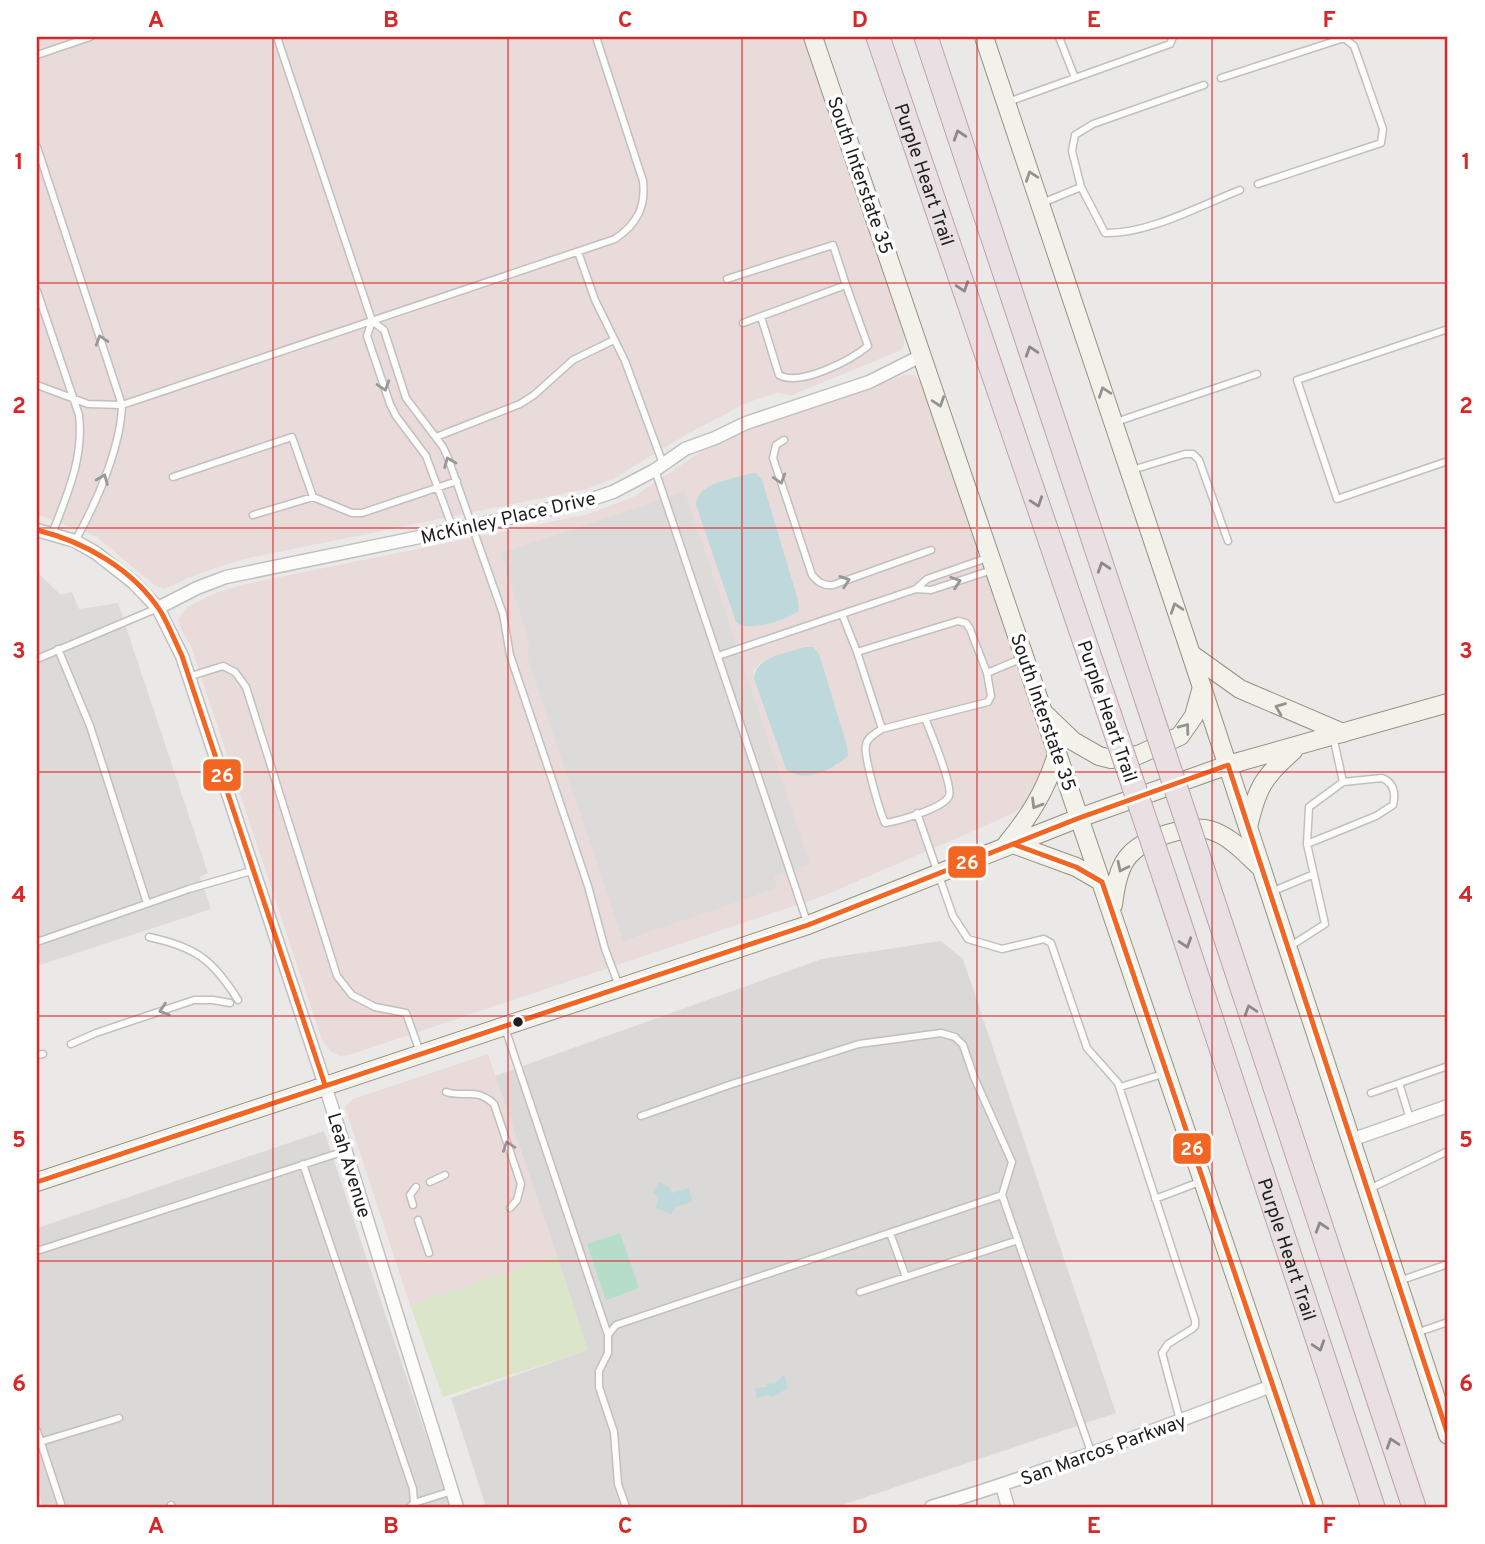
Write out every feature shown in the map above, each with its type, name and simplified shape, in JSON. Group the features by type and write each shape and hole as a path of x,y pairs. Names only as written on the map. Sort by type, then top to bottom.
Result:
{"highway":[{"name":"Purple Heart Trail","path":"878,37 1165,879 1373,1507"},
{"name":"Purple Heart Trail","path":"926,37 1414,1507"}],"main road":[{"name":"South Interstate 35","path":"813,37 1314,1507"},
{"path":"984,37 1228,765 1397,1281 1445,1416 1448,1435"},
{"path":"1191,654 1240,690 1338,734"},
{"path":"1044,713 1085,750 1111,759 1138,755 1180,736 1194,716 1202,687"},
{"path":"37,1182 808,925 1079,818 1228,765 1443,708 1448,693"},
{"path":"1248,828 1258,789 1269,771 1298,746"},
{"path":"1008,846 1039,802 1058,754"},
{"path":"1112,910 1115,883 1121,865 1133,850 1147,841 1181,830 1209,830 1229,839 1261,868"},
{"path":"1008,846 1076,867 1102,882"}],"street":[{"name":"McKinley Place Drive","path":"158,608 197,587 226,577 586,501 613,492 659,467 685,449 746,423 869,382 923,355"},
{"name":"Leah Avenue","path":"37,530 75,541 96,553 133,582 158,608 182,656 324,1085 457,1507"},
{"path":"1351,1140 1448,1106"},
{"name":"San Marcos Parkway","path":"931,1507 1002,1486 1092,1454 1273,1385"},
{"path":"1002,1486 1008,1507"}],"lane":[{"path":"37,55 90,37"},
{"path":"277,37 372,321 384,330 406,398 443,447 457,481 503,614 510,655 588,886 619,988"},
{"path":"37,385 73,400 106,406 122,405 615,239 631,227 639,216 644,193 639,165 596,37"},
{"path":"1059,37 1075,78"},
{"path":"1006,103 1170,44 1174,37"},
{"path":"1221,78 1344,38 1354,46 1363,70 1383,129 1381,143 1258,184"},
{"path":"1204,85 1093,124 1075,135 1072,151 1081,187 1105,233 1141,229 1241,190"},
{"path":"37,147 122,405 118,443 75,541"},
{"path":"1040,204 1081,187"},
{"path":"727,279 833,246 868,346 856,356 787,380 779,375 761,317"},
{"path":"578,252 595,300 625,361 718,656 808,925"},
{"path":"743,324 846,285"},
{"path":"37,291 79,415 80,448 71,485 52,534"},
{"path":"372,321 367,335 390,404 426,456 453,530"},
{"path":"1448,330 1297,380 1337,499 1448,461"},
{"path":"436,437 520,404 573,360 614,340"},
{"path":"1114,422 1257,374"},
{"path":"173,477 292,437 313,497"},
{"path":"785,440 776,445 773,458 812,575 821,584 833,585 931,550"},
{"path":"1130,471 1193,454 1199,460 1228,541"},
{"path":"253,515 313,497 352,513 362,513 457,481"},
{"path":"718,656 916,589 931,590 993,563"},
{"path":"916,589 927,579 993,563"},
{"path":"37,659 158,608"},
{"path":"842,614 882,729"},
{"path":"857,652 958,621 966,623 970,629 987,673 991,699 882,729 870,737 866,745 867,759 885,823 941,805 948,798 950,792 925,718"},
{"path":"58,649 90,726 147,903"},
{"path":"987,673 1025,658"},
{"path":"188,677 223,666 235,672 246,687 337,976 352,995 375,1007 406,1013 420,1054"},
{"path":"1338,734 1343,782"},
{"path":"1288,948 1325,924 1307,844 1309,807 1343,782 1373,778 1388,781 1395,797 1393,805 1376,816 1307,844"},
{"path":"917,813 953,916 968,939 1002,950 1044,939 1051,943 1087,1048 1120,1087 1195,1320 1195,1326 1168,1344 1162,1353 1180,1420"},
{"path":"37,942 251,870"},
{"path":"1269,892 1314,874"},
{"path":"149,937 178,944 203,958 216,968 239,1000"},
{"path":"71,1044 194,1000 230,1003"},
{"path":"504,1026 608,1335 608,1353 599,1371 598,1387 614,1432 618,1484 626,1507"},
{"path":"642,1116 859,1044 941,1033 955,1037 963,1045 974,1077 1012,1162 1002,1195 1092,1454"},
{"path":"1371,1093 1448,1066"},
{"path":"1120,1087 1167,1072"},
{"path":"1399,1083 1410,1119"},
{"path":"446,1092 474,1092 494,1104 522,1184 517,1200 510,1208"},
{"path":"37,1251 345,1151"},
{"path":"1367,1190 1448,1151"},
{"path":"303,1164 413,1489 412,1505 452,1491"},
{"path":"430,1182 444,1175"},
{"path":"1155,1199 1204,1181"},
{"path":"413,1205 410,1195 416,1187"},
{"path":"608,1335 616,1325 1002,1195"},
{"path":"418,1220 429,1253"},
{"path":"890,1233 906,1277"},
{"path":"860,1292 1018,1240"},
{"path":"1397,1281 1448,1264"},
{"path":"1415,1333 1448,1322"},
{"path":"40,1442 119,1418"},
{"path":"37,1431 62,1507"}],"shaded area":[{"path":"37,37 803,37 904,331 904,346 899,351 792,395 776,393 746,403 684,436 613,479 586,489 244,559 203,572 164,589 154,585 97,537 37,514"},
{"path":"905,375 914,375 921,383 1045,741 1046,758 1042,776 1023,806 1010,815 823,896 349,1055 340,1056 330,1051 322,1040 191,646 178,619 187,607 218,592 241,585 589,514 633,497 699,453 739,432","holes":["805,647 838,765 806,776 792,774 786,769 754,679 754,670 760,663"]},
{"path":"685,492 810,865 774,877 777,888 623,941 528,659 529,640 501,553"},
{"path":"37,572 61,595 72,592 79,609 118,603 208,873 200,877 211,909 37,966"},
{"path":"941,941 963,959 1116,1413 836,1507 486,1507 451,1398 587,1350 495,1076 822,959"},
{"path":"488,1054 557,1255 410,1305 345,1107 353,1099"},
{"path":"324,1131 450,1507 43,1507 37,1489 37,1228"}],"green space":[{"path":"620,1233 639,1288 606,1300 587,1244"},
{"path":"557,1255 588,1350 443,1397 410,1305"}],"water":[{"path":"756,473 762,480 799,610 777,621 749,626 736,622 696,505 702,492 708,487"},
{"path":"805,647 813,647 819,654 848,756 827,770 801,776 786,769 754,679 755,672 766,661"},
{"path":"659,1182 669,1187 672,1193 689,1188 692,1202 676,1207 671,1214 656,1208 658,1198 653,1192"},
{"path":"784,1375 788,1388 773,1397 766,1395 757,1398 755,1388 767,1387 767,1384 771,1383 773,1385"}],"transit line":[{"name":"26","path":"37,530 73,542 106,559 137,583 164,617 182,656 325,1085"},
{"name":"26","path":"37,1182 808,925 1079,818 1228,765 1448,1435"},
{"name":"26","path":"1013,844 1076,867 1102,882 1314,1507"}]}
